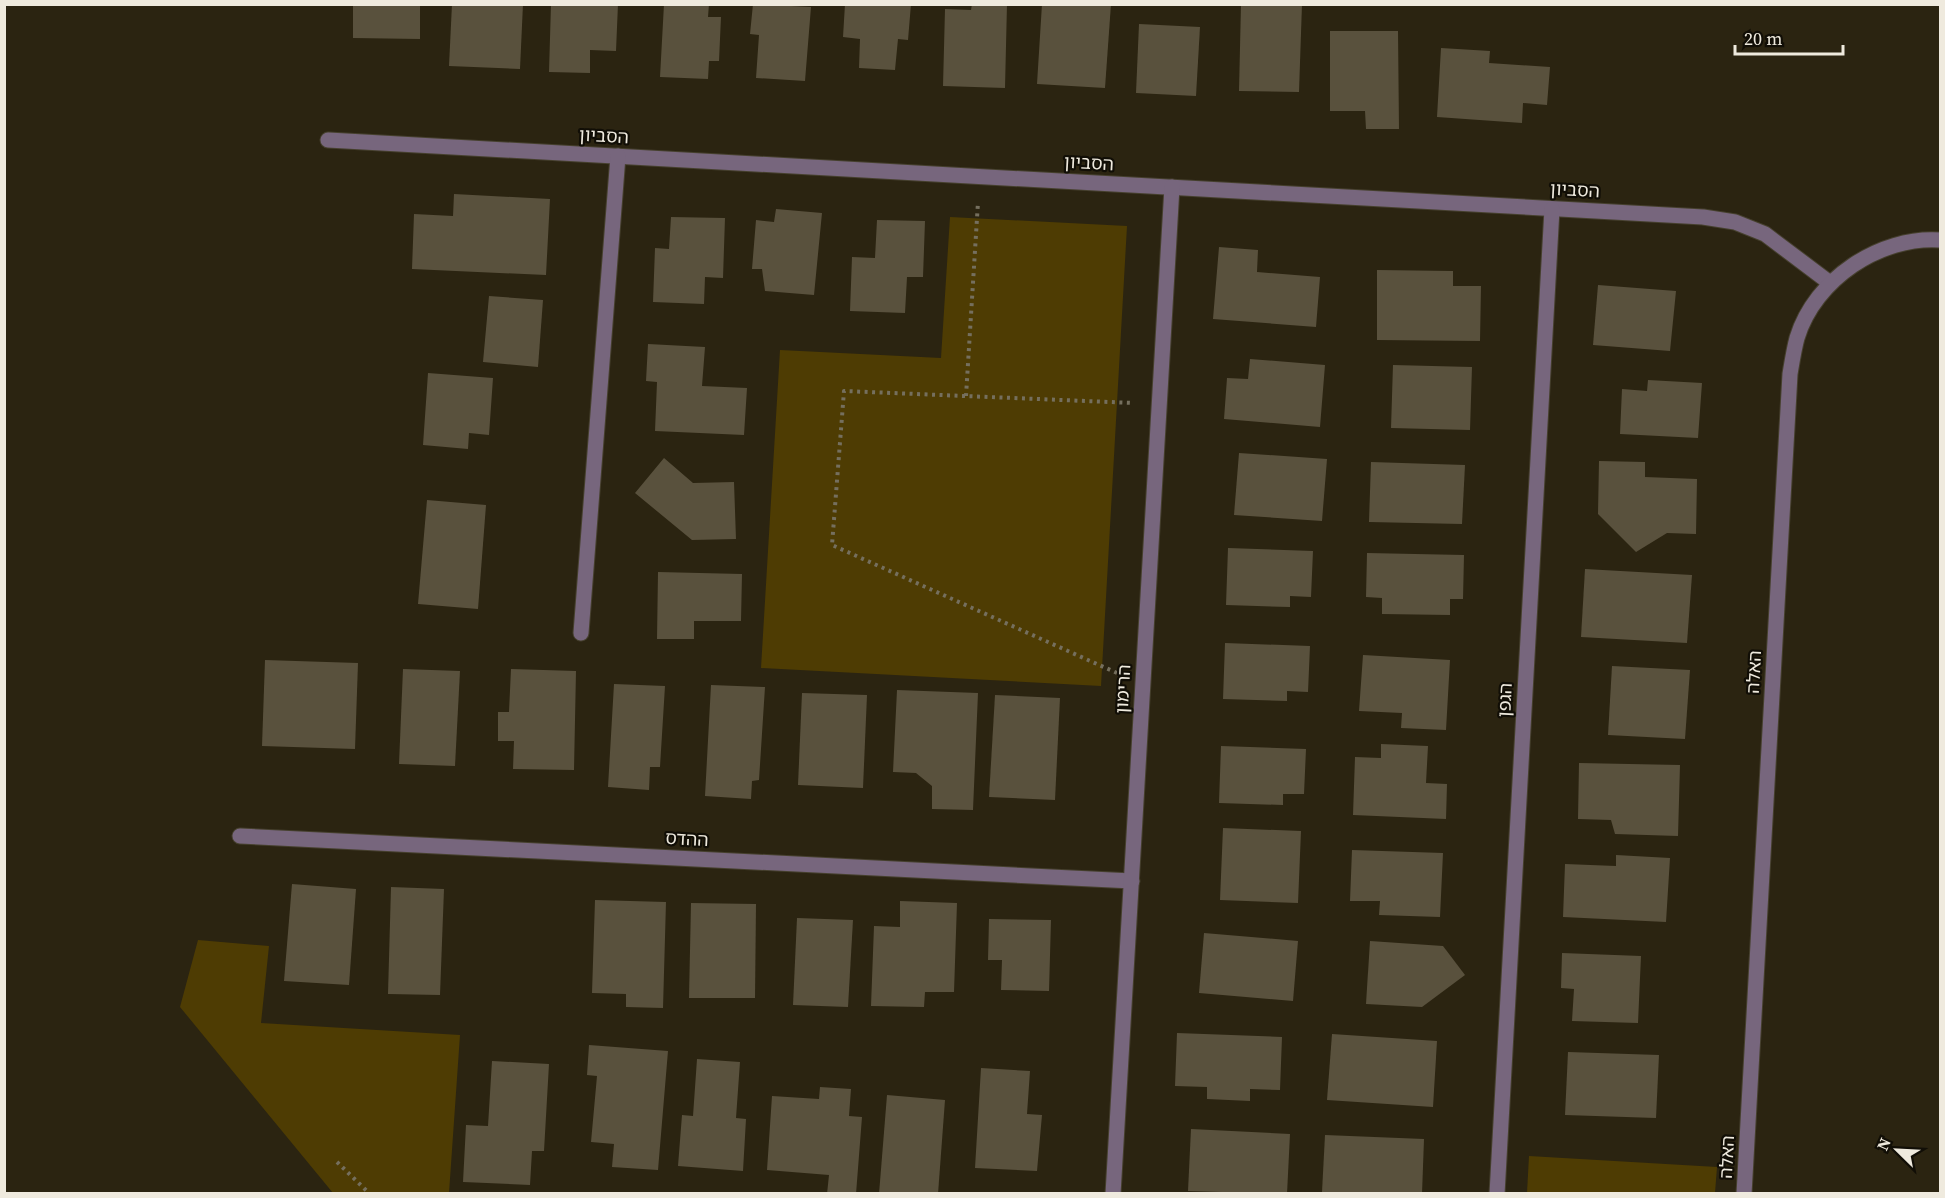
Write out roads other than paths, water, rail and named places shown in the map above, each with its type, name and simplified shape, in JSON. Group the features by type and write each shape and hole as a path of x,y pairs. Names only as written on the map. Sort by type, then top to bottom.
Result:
{"street":[{"name":"הסביון","path":"328,140 1703,217 1735,222 1765,234 1830,284"},
{"path":"581,633 618,156"},
{"name":"הרימון","path":"1113,1194 1172,187"},
{"name":"הגפן","path":"1497,1194 1552,209"},
{"name":"האלה","path":"1744,1194 1790,374 1798,336 1813,306 1830,284 1854,264 1883,250 1913,242 1941,240"},
{"name":"ההדס","path":"240,836 1132,881"}]}
